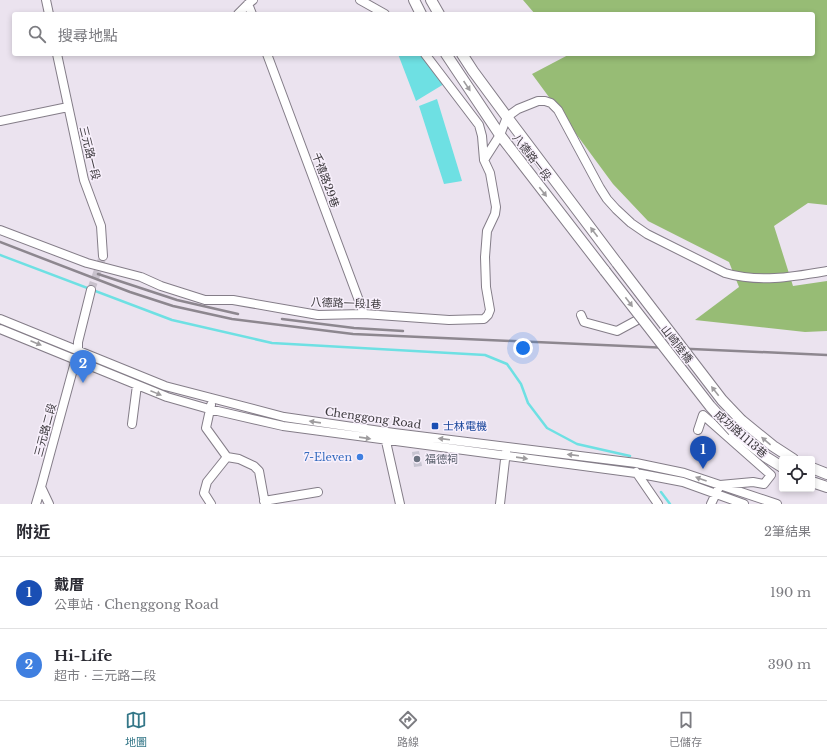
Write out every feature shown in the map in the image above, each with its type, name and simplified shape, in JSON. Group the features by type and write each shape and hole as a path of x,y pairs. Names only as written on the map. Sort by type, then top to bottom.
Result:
{"main road":[{"path":"414,0 420,12"},
{"path":"432,0 438,12"},
{"name":"八德路一段","path":"447,56 500,135 605,271"},
{"name":"八德路一段","path":"463,56 507,117 617,263"},
{"name":"山崎陸橋","path":"617,263 722,400 741,420 773,446 788,456"},
{"name":"山崎陸橋","path":"605,271 710,406 733,430 766,457 779,465"},
{"path":"815,469 827,474"},
{"path":"815,483 827,487"}],"street":[{"path":"46,0 49,12"},
{"path":"360,0 381,12"},
{"path":"240,12 251,2"},
{"path":"251,2 252,12"},
{"name":"三元路一段","path":"57,56 84,180 101,226 103,256"},
{"name":"千禧路29巷","path":"268,56 364,314"},
{"path":"427,56 479,125 482,136 484,160"},
{"path":"484,160 500,135 507,117 518,109 538,101 545,101 551,103 558,110 607,199 631,223 647,234 725,273 743,277 782,279 827,271"},
{"path":"0,121 68,107"},
{"name":"八德路一段1巷","path":"0,230 87,263 141,277 161,286 205,300 233,300 318,315 364,314 449,320 484,318 488,315 490,310 486,280 485,256 487,231 495,214 496,207 490,173 484,160"},
{"path":"76,356 91,290"},
{"path":"581,316 584,322 617,331 641,318"},
{"name":"Chenggong Road","path":"0,319 137,385 167,397 209,409 283,426 385,441 636,473 683,482 744,504"},
{"name":"Chenggong Road","path":"0,329 165,386 284,417 636,463 684,473 778,504"},
{"name":"三元路二段","path":"36,504 76,356"},
{"path":"132,424 137,385"},
{"path":"213,399 209,409 206,428 227,458"},
{"name":"成功路1113巷","path":"698,430 703,415 771,476 764,484 753,482 720,485"},
{"path":"385,431 385,441 400,504"},
{"path":"500,504 507,446"},
{"path":"227,458 239,459 254,466 258,471 264,502 318,492"},
{"path":"211,504 204,493 207,482 227,458"},
{"path":"636,463 636,473 658,504"},
{"path":"711,504 720,485"},
{"path":"41,487 49,504"}],"green space":[{"path":"523,0 827,0 827,205 808,203 774,226 793,286 827,281 827,331 805,332 695,320 739,287 729,262 648,221 613,184 532,74 566,56 815,56 815,12 533,12"}],"water":[{"path":"399,56 424,56 444,84 416,101"},
{"path":"437,99 462,181 444,184 419,106"}],"building":[{"name":"福德祠","path":"419,451 422,466 414,467 412,452"}],"waterway":[{"path":"0,255 172,320 272,343 485,355 507,364 521,384 528,403 547,428 577,444 630,456"},
{"path":"661,492 670,504"}],"tunnel":[{"path":"91,290 103,256"}],"railway":[{"path":"0,242 130,292 173,306 232,319 353,334 827,355"},
{"path":"98,274 177,300 238,314"},
{"path":"282,319 354,328 403,331"}],"place":[{"name":"Hi-Life","path":"83,383"},
{"name":"士林電機","path":"435,426"},
{"name":"7-Eleven","path":"360,457"},
{"name":"福德祠","path":"417,459"},
{"name":"戴厝","path":"703,469"}]}
